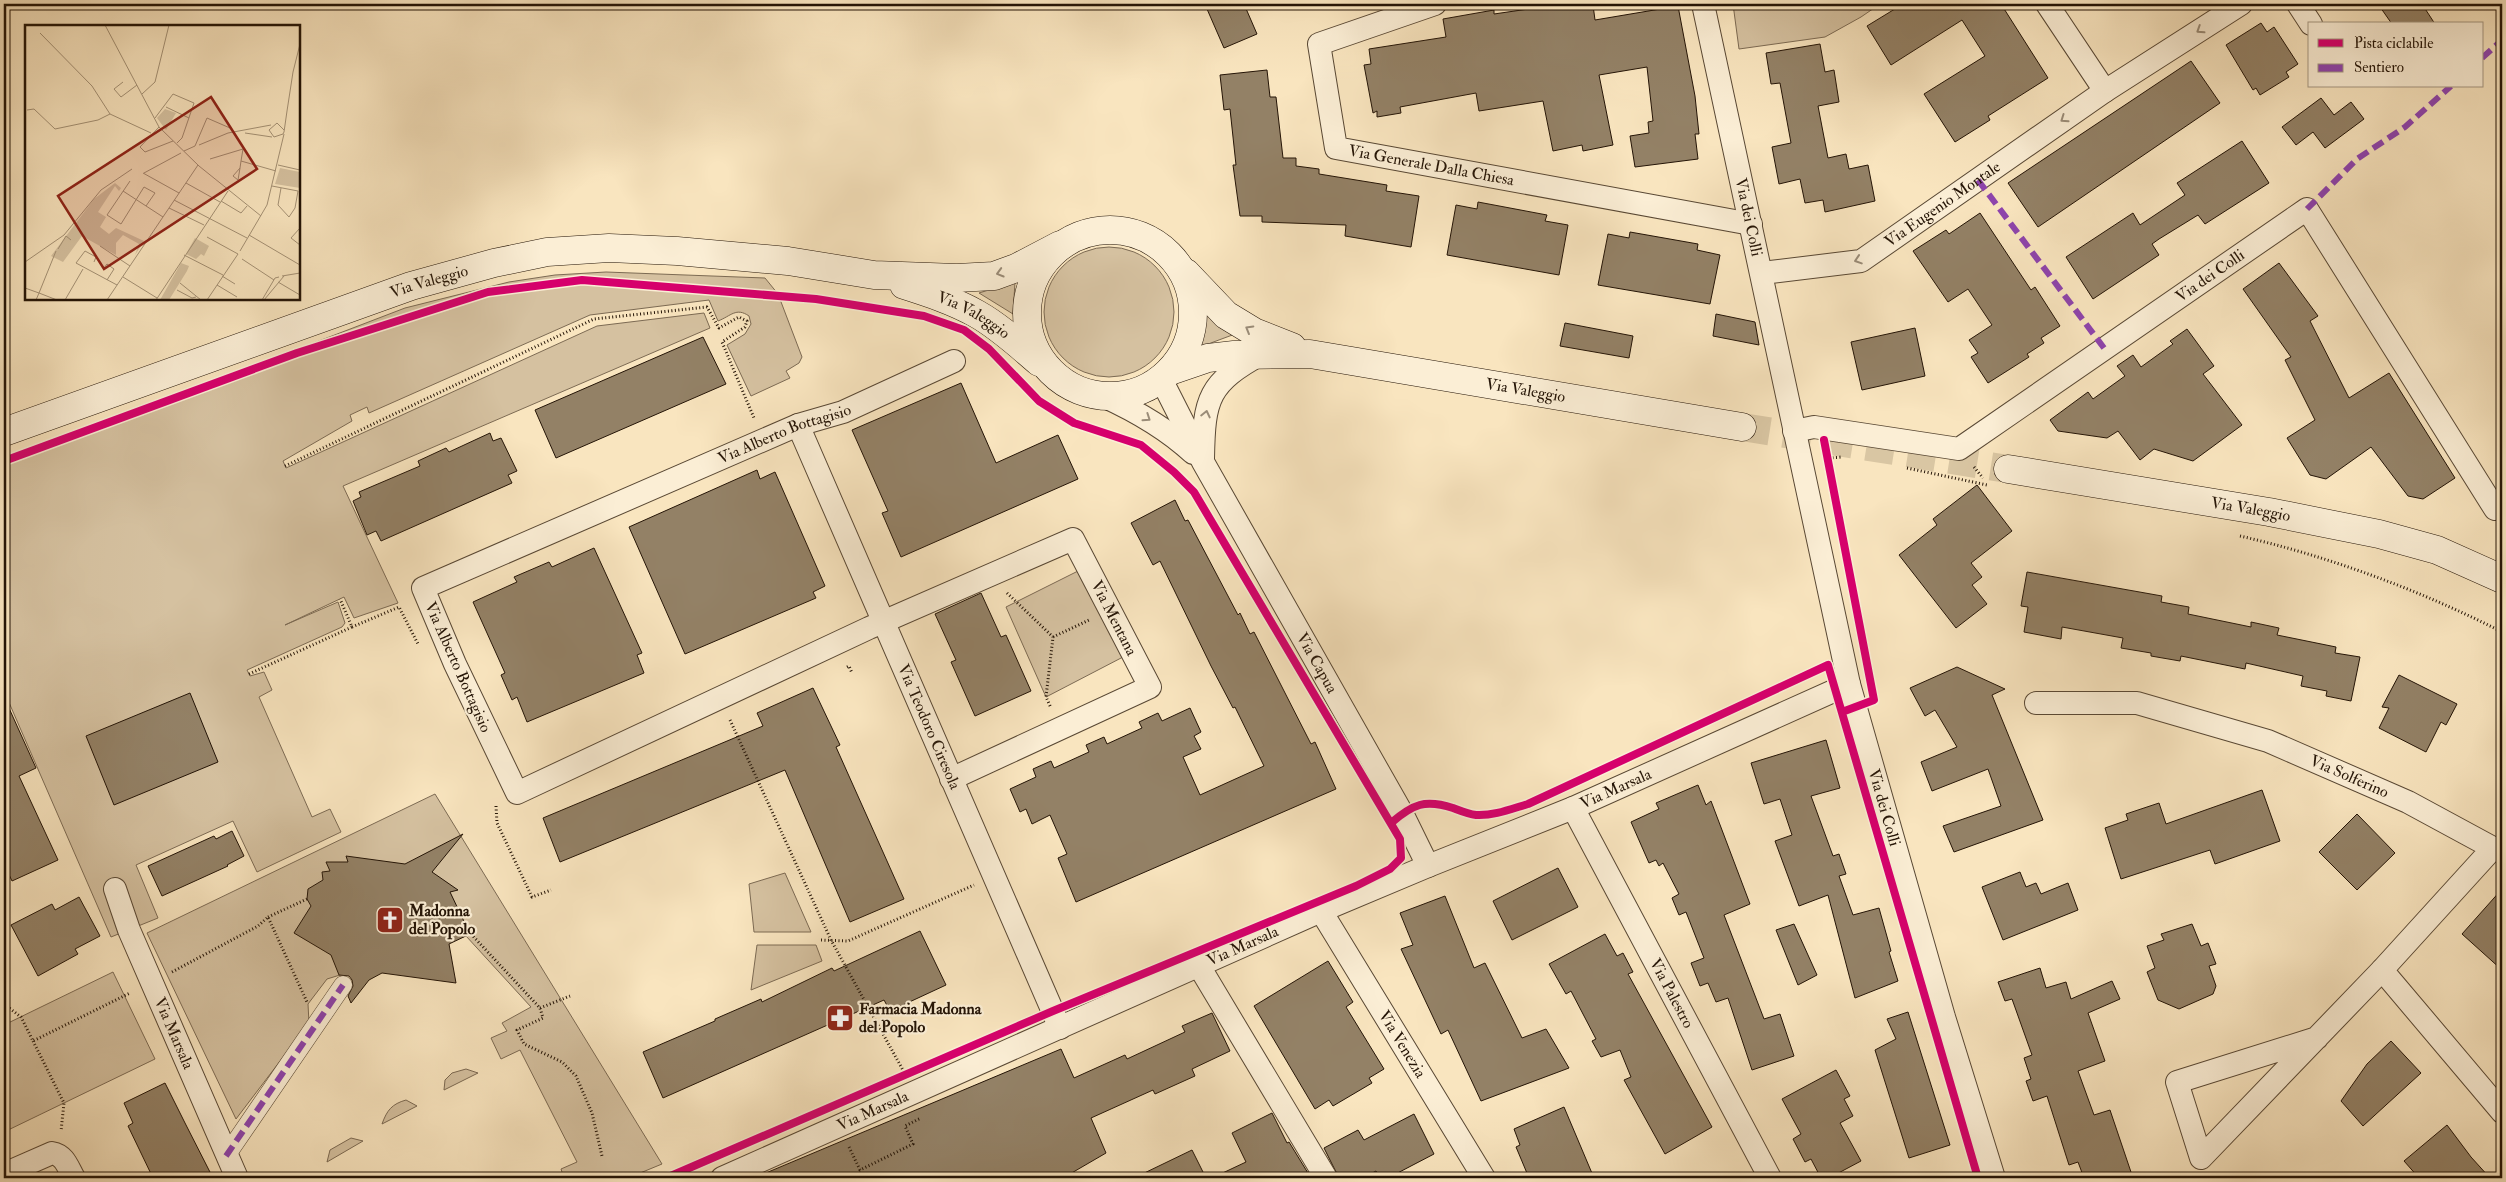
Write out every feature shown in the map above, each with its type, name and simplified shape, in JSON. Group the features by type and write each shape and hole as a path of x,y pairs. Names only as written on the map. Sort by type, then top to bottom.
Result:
{"main road":[{"path":"1111,229 1129,232 1138,234 1162,247 1180,267 1190,288 1194,310 1191,332 1183,353 1165,375 1143,389 1124,395 1103,396 1073,388 1060,380 1042,361 1030,338 1026,312 1030,286 1042,263 1060,245 1084,233 1111,229"},
{"name":"Via Valeggio","path":"4,432 410,286 494,263 547,252 608,248 677,251 788,261 874,275 957,278 994,276 1016,268 1060,245"},
{"name":"Via Valeggio","path":"1180,267 1226,315 1254,332 1310,354"},
{"name":"Via Valeggio","path":"874,275 941,298 977,314 1000,329 1060,380"},
{"name":"Via Valeggio","path":"1165,375 1208,358 1264,353 1310,354 1742,427"},
{"name":"Via Valeggio","path":"1998,477 2269,512 2379,534 2437,550 2498,579"}],"street":[{"name":"Via Generale Dalla Chiesa","path":"1435,4 1319,44 1336,148 1751,224"},
{"name":"Via dei Colli","path":"1703,4 1849,684 1944,1017 1994,1178"},
{"path":"2048,4 2105,91"},
{"name":"Via Eugenio Montale","path":"1762,273 1861,261 2105,91 2241,4"},
{"path":"2298,4 2310,22"},
{"name":"Via dei Colli","path":"1794,430 1814,427 1958,449 2306,209 2495,509"},
{"path":"1203,462 1204,417 1210,398 1220,383 1243,364 1264,353"},
{"name":"Via Alberto Bottagisio","path":"883,622 517,793 458,672 423,588 798,425 843,412 954,361"},
{"name":"Via Capua","path":"1165,375 1203,462 1397,805 1428,866"},
{"name":"Via Capua","path":"1103,396 1140,413 1176,438 1203,462"},
{"name":"Via Teodoro Ciresola","path":"798,425 1060,1028"},
{"name":"Via Mentana","path":"883,622 1073,538 1150,687 951,779"},
{"name":"Via Marsala","path":"722,1178 1321,911 1573,808 1849,684"},
{"name":"Via Solferino","path":"2036,703 2137,703 2268,741 2408,802 2493,848 2382,970 2317,1038 2201,1158 2177,1082 2317,1038"},
{"name":"Via Palestro","path":"1573,808 1770,1178"},
{"name":"Via Marsala","path":"115,889 129,930 236,1178"},
{"name":"Via Venezia","path":"1321,911 1484,1178"},
{"path":"1199,966 1326,1178"},
{"path":"2382,970 2502,1112"},
{"path":"226,1156 343,985"},
{"path":"4,1174 52,1153 58,1154 64,1159 74,1178"}],"path":[{"path":"285,466 594,319 707,307 719,328 739,317 747,321 745,327 722,342 763,440"},
{"path":"1829,458 1844,457"},
{"path":"1906,467 1998,477"},
{"path":"2230,534 2267,542 2373,576 2473,617 2502,632"},
{"path":"991,573 1016,602 1053,637"},
{"path":"340,599 352,627"},
{"path":"249,674 399,607 420,648"},
{"path":"1053,637 1110,610"},
{"path":"1053,637 1046,697 1060,728"},
{"path":"720,697 831,940 906,1075"},
{"path":"821,940 848,941 995,876"},
{"path":"33,1040 152,982 258,926 268,917 307,899"},
{"path":"268,917 317,1023"},
{"path":"471,934 540,1008 544,1018 517,1030 524,1044 562,1062 576,1076 592,1113 602,1156"},
{"path":"540,1008 570,996"},
{"path":"4,1004 21,1017 64,1103 58,1154"},
{"path":"897,1079 914,1072"},
{"path":"838,1127 860,1170 913,1144 905,1126 928,1114"}],"shaded area":[{"path":"1733,4 1880,4 1825,37 1739,49"},
{"path":"1109,247 1122,248 1134,252 1155,266 1169,287 1173,299 1173,325 1169,337 1155,358 1134,372 1122,376 1109,377 1096,376 1084,372 1063,358 1049,337 1045,325 1044,312 1045,299 1049,287 1063,266 1084,252 1096,248"},
{"path":"606,272 765,278 778,294 802,357 799,363 786,371 790,378 751,396 727,345 745,334 751,324 749,316 744,313 737,312 718,321 709,300 590,315 369,413 367,407 350,415 352,421 283,461 286,468 597,326 704,313 710,328 343,486 398,603 354,618 344,597 285,625 338,602 345,623 342,627 247,670 250,676 264,672 272,690 259,697 312,817 330,809 341,832 257,872 233,821 136,865 158,918 111,937 4,691 4,459 105,423 405,308 509,282 555,275"},
{"path":"1015,282 1013,314 979,293"},
{"path":"1205,313 1235,334 1200,347"},
{"path":"1080,570 1123,657 1046,697 1006,607"},
{"path":"435,794 662,1164 628,1178 564,1178 561,1169 577,1162 520,1050 501,1059 491,1038 507,1031 502,1023 531,1007 466,936 327,979 308,1004 309,1023 236,1119 147,933"},
{"path":"785,873 811,932 754,932 749,884"},
{"path":"757,945 816,945 822,961 751,990"},
{"path":"113,972 155,1059 4,1132 4,1025"},
{"path":"466,1069 478,1073 444,1090 445,1080 452,1073"},
{"path":"406,1100 417,1106 382,1124 391,1108 397,1103"},
{"path":"351,1138 363,1141 327,1162 330,1150"}],"building":[{"path":"1219,4 1244,4 1257,34 1224,48 1207,9"},
{"path":"1563,4 1564,9 1593,5 1595,20 1678,6 1695,96 1699,134 1695,134 1698,159 1635,167 1630,136 1649,133 1648,122 1653,121 1647,67 1599,75 1613,145 1583,151 1582,145 1553,151 1543,101 1479,111 1476,93 1400,107 1401,113 1377,117 1377,111 1373,113 1364,65 1371,64 1369,49 1446,37 1443,19 1494,10 1494,14"},
{"path":"1903,4 2001,4 2048,78 1988,116 1990,120 1955,142 1924,94 1985,56 1962,20 1891,65 1867,26"},
{"path":"2378,4 2422,4 2434,22 2391,22"},
{"path":"2261,23 2267,32 2274,27 2298,64 2286,72 2289,77 2260,95 2256,88 2253,90 2226,45"},
{"path":"1820,44 1825,72 1834,70 1839,102 1818,106 1828,158 1846,154 1849,169 1868,165 1875,201 1825,212 1823,200 1805,203 1800,179 1779,184 1772,147 1791,143 1780,83 1771,84 1766,53"},
{"path":"2191,61 2220,103 2038,227 2008,183"},
{"path":"1267,70 1270,97 1276,97 1283,158 1296,158 1296,166 1319,169 1319,174 1387,185 1386,191 1419,196 1411,247 1345,236 1346,225 1262,222 1262,216 1240,216 1233,165 1236,165 1230,109 1224,110 1220,75"},
{"path":"2321,98 2334,115 2351,102 2364,119 2325,148 2313,132 2296,145 2282,127"},
{"path":"2242,141 2269,183 2205,224 2198,215 2159,239 2152,244 2159,255 2093,299 2066,257 2133,213 2140,225 2185,195 2177,183"},
{"path":"1478,202 1547,215 1545,221 1568,225 1559,275 1447,255 1456,205 1477,209"},
{"path":"1980,213 2031,290 2035,287 2060,326 2041,338 2044,343 2027,354 2029,357 1988,383 1971,357 1978,353 1969,340 1992,325 1968,289 1948,302 1913,251 1946,230 1949,234"},
{"path":"1630,232 1698,244 1697,250 1720,255 1710,304 1598,285 1608,234 1629,238"},
{"path":"2279,263 2318,316 2310,321 2349,398 2389,373 2455,478 2423,499 2408,496 2371,447 2326,479 2310,475 2287,438 2315,420 2285,360 2291,357 2243,289"},
{"path":"1716,314 1755,322 1759,345 1713,336"},
{"path":"1565,323 1633,336 1629,358 1560,346"},
{"path":"1915,328 1925,376 1862,390 1851,342"},
{"path":"2187,329 2214,366 2203,374 2242,425 2193,461 2154,449 2140,460 2118,431 2107,438 2058,431 2050,420 2088,392 2093,399 2125,376 2117,366 2133,355 2141,367 2173,344 2170,341"},
{"path":"703,337 726,384 556,458 535,410"},
{"path":"961,383 996,463 1058,435 1078,479 901,557 882,513 888,511 852,430"},
{"path":"490,433 493,441 501,438 517,471 508,475 512,483 381,541 376,531 367,535 353,501 361,497 359,492 420,466 418,461 446,448 449,452"},
{"path":"757,470 760,479 775,472 825,586 813,592 816,598 685,654 629,527"},
{"path":"1977,485 2012,531 1971,563 1982,577 1972,585 1987,604 1956,628 1899,555 1937,525 1933,519"},
{"path":"1175,500 1185,521 1188,520 1238,615 1240,613 1250,634 1254,632 1311,744 1315,742 1336,789 1076,902 1058,858 1067,854 1050,815 1032,824 1026,809 1020,812 1010,789 1036,777 1033,769 1051,761 1054,768 1089,752 1086,745 1104,737 1107,744 1142,728 1139,722 1158,713 1162,721 1190,708 1201,732 1194,736 1201,749 1183,757 1200,795 1264,766 1235,707 1233,708 1211,666 1160,561 1153,565 1131,523"},
{"path":"594,548 642,653 637,655 644,673 527,722 517,697 512,700 501,675 505,673 473,602 517,582 514,577 549,562 552,567"},
{"path":"2027,572 2162,596 2161,602 2189,607 2188,614 2251,627 2251,622 2279,628 2277,635 2336,647 2335,653 2360,657 2351,701 2326,696 2327,691 2301,686 2303,676 2246,663 2245,669 2181,656 2180,661 2151,656 2151,653 2121,648 2123,638 2062,627 2061,639 2024,632 2028,607 2021,606"},
{"path":"981,593 1001,637 1006,635 1031,691 975,716 951,662 956,660 935,614"},
{"path":"1957,667 2005,689 1992,695 2043,820 1954,852 1943,826 2001,806 1988,769 1932,791 1921,762 1957,747 1935,710 1925,716 1910,688"},
{"path":"2399,675 2457,704 2446,725 2441,722 2426,752 2379,728 2389,708 2382,707"},
{"path":"813,688 840,745 836,747 904,899 850,922 785,770 560,862 543,818 763,726 757,713"},
{"path":"190,693 218,762 114,805 86,736"},
{"path":"4,697 36,768 19,776 58,860 12,881 4,864"},
{"path":"1826,740 1840,788 1811,796 1833,856 1839,854 1846,874 1839,876 1853,915 1879,908 1898,981 1855,998 1828,895 1799,906 1775,841 1792,835 1780,799 1764,804 1751,763"},
{"path":"1698,785 1706,805 1711,801 1750,904 1724,915 1764,1019 1780,1014 1794,1056 1752,1070 1728,998 1716,1002 1708,983 1700,986 1691,963 1704,958 1686,912 1679,915 1672,898 1679,894 1663,863 1659,866 1656,860 1649,863 1631,822 1659,809 1656,803"},
{"path":"2262,790 2280,841 2215,864 2210,850 2121,879 2105,828 2128,820 2126,814 2159,803 2166,824"},
{"path":"2357,814 2395,853 2357,890 2319,852"},
{"path":"232,831 244,856 228,866 162,896 148,866 214,836 216,839"},
{"name":"Madonna del Popolo","path":"463,834 432,872 458,890 450,892 470,934 449,944 456,983 382,973 369,980 351,1003 348,996 353,986 349,976 339,975 331,955 294,933 311,906 307,899 308,889 323,880 322,872 330,871 326,862 348,862 346,856 405,864"},
{"path":"1558,868 1578,907 1512,940 1493,901"},
{"path":"2020,872 2026,887 2036,883 2041,894 2068,883 2078,910 2003,940 1982,887"},
{"path":"2502,889 2502,970 2462,934"},
{"path":"1445,896 1474,968 1485,963 1522,1038 1546,1029 1569,1068 1481,1101 1448,1030 1441,1034 1401,949 1413,945 1400,913"},
{"path":"79,897 100,936 75,949 78,954 38,976 11,925 52,904 55,910"},
{"path":"1794,924 1817,975 1798,985 1776,930"},
{"path":"2192,924 2201,946 2208,943 2216,964 2209,966 2216,986 2213,994 2179,1009 2158,1000 2147,972 2155,968 2147,946 2164,940 2161,934"},
{"path":"920,931 946,985 890,1011 884,1000 663,1098 643,1052 761,999 762,1002 832,968 834,971"},
{"path":"1605,934 1617,956 1623,953 1633,972 1628,974 1712,1127 1665,1154 1624,1080 1631,1077 1620,1050 1601,1057 1592,1041 1596,1039 1571,991 1566,994 1549,964"},
{"path":"1328,961 1353,1002 1346,1007 1384,1069 1369,1078 1372,1083 1333,1106 1329,1100 1315,1109 1254,1006"},
{"path":"2040,968 2046,988 2066,982 2071,999 2112,981 2120,999 2088,1013 2105,1061 2078,1071 2094,1115 2110,1110 2133,1178 2084,1178 2078,1162 2069,1165 2047,1096 2033,1101 2026,1081 2031,1079 2024,1058 2032,1055 2012,999 2005,1001 1998,982"},
{"path":"1908,1012 1950,1145 1909,1158 1875,1050 1896,1039 1887,1019"},
{"path":"1212,1013 1230,1051 1192,1069 1195,1076 1155,1094 1153,1090 1091,1118 1106,1153 1063,1178 754,1178 1061,1049 1074,1078 1125,1055 1127,1059 1185,1032 1182,1026"},
{"path":"2391,1041 2421,1073 2363,1126 2341,1101 2367,1064"},
{"path":"1836,1070 1850,1096 1844,1099 1853,1116 1840,1123 1861,1161 1829,1178 1821,1178 1811,1159 1805,1162 1793,1139 1801,1134 1782,1099"},
{"path":"165,1083 213,1178 153,1178 128,1126 133,1123 124,1103"},
{"path":"1564,1107 1594,1178 1529,1178 1516,1147 1520,1145 1514,1129"},
{"path":"1272,1113 1287,1143 1289,1142 1311,1178 1212,1178 1246,1162 1232,1133"},
{"path":"1414,1114 1434,1154 1388,1178 1380,1178 1376,1171 1363,1178 1339,1178 1324,1148 1358,1130 1364,1140"},
{"path":"2447,1125 2471,1157 2490,1178 2419,1178 2404,1161"},
{"path":"1192,1150 1206,1178 1134,1178"}],"tunnel":[{"path":"1742,427 2008,469"}],"marked path":[{"path":"2484,56 2502,40"},
{"path":"2307,209 2357,159 2405,127 2449,88"},
{"path":"1978,180 2104,348"},
{"path":"226,1156 343,985"}],"cycle path":[{"path":"4,461 297,353 488,292 582,280 816,299 924,316 964,330 989,349 1039,401 1074,423 1141,445 1174,472 1194,492 1400,839 1401,858 1390,869 1356,886 1053,1011 666,1178"},
{"path":"1824,440 1874,700 1842,712"},
{"path":"1391,823 1406,811 1427,804 1443,805 1476,815 1502,812 1528,804 1828,665 1978,1178"}],"place":[{"name":"Madonna del Popolo","path":"390,920"},
{"name":"Farmacia Madonna del Popolo","path":"840,1018"}]}
